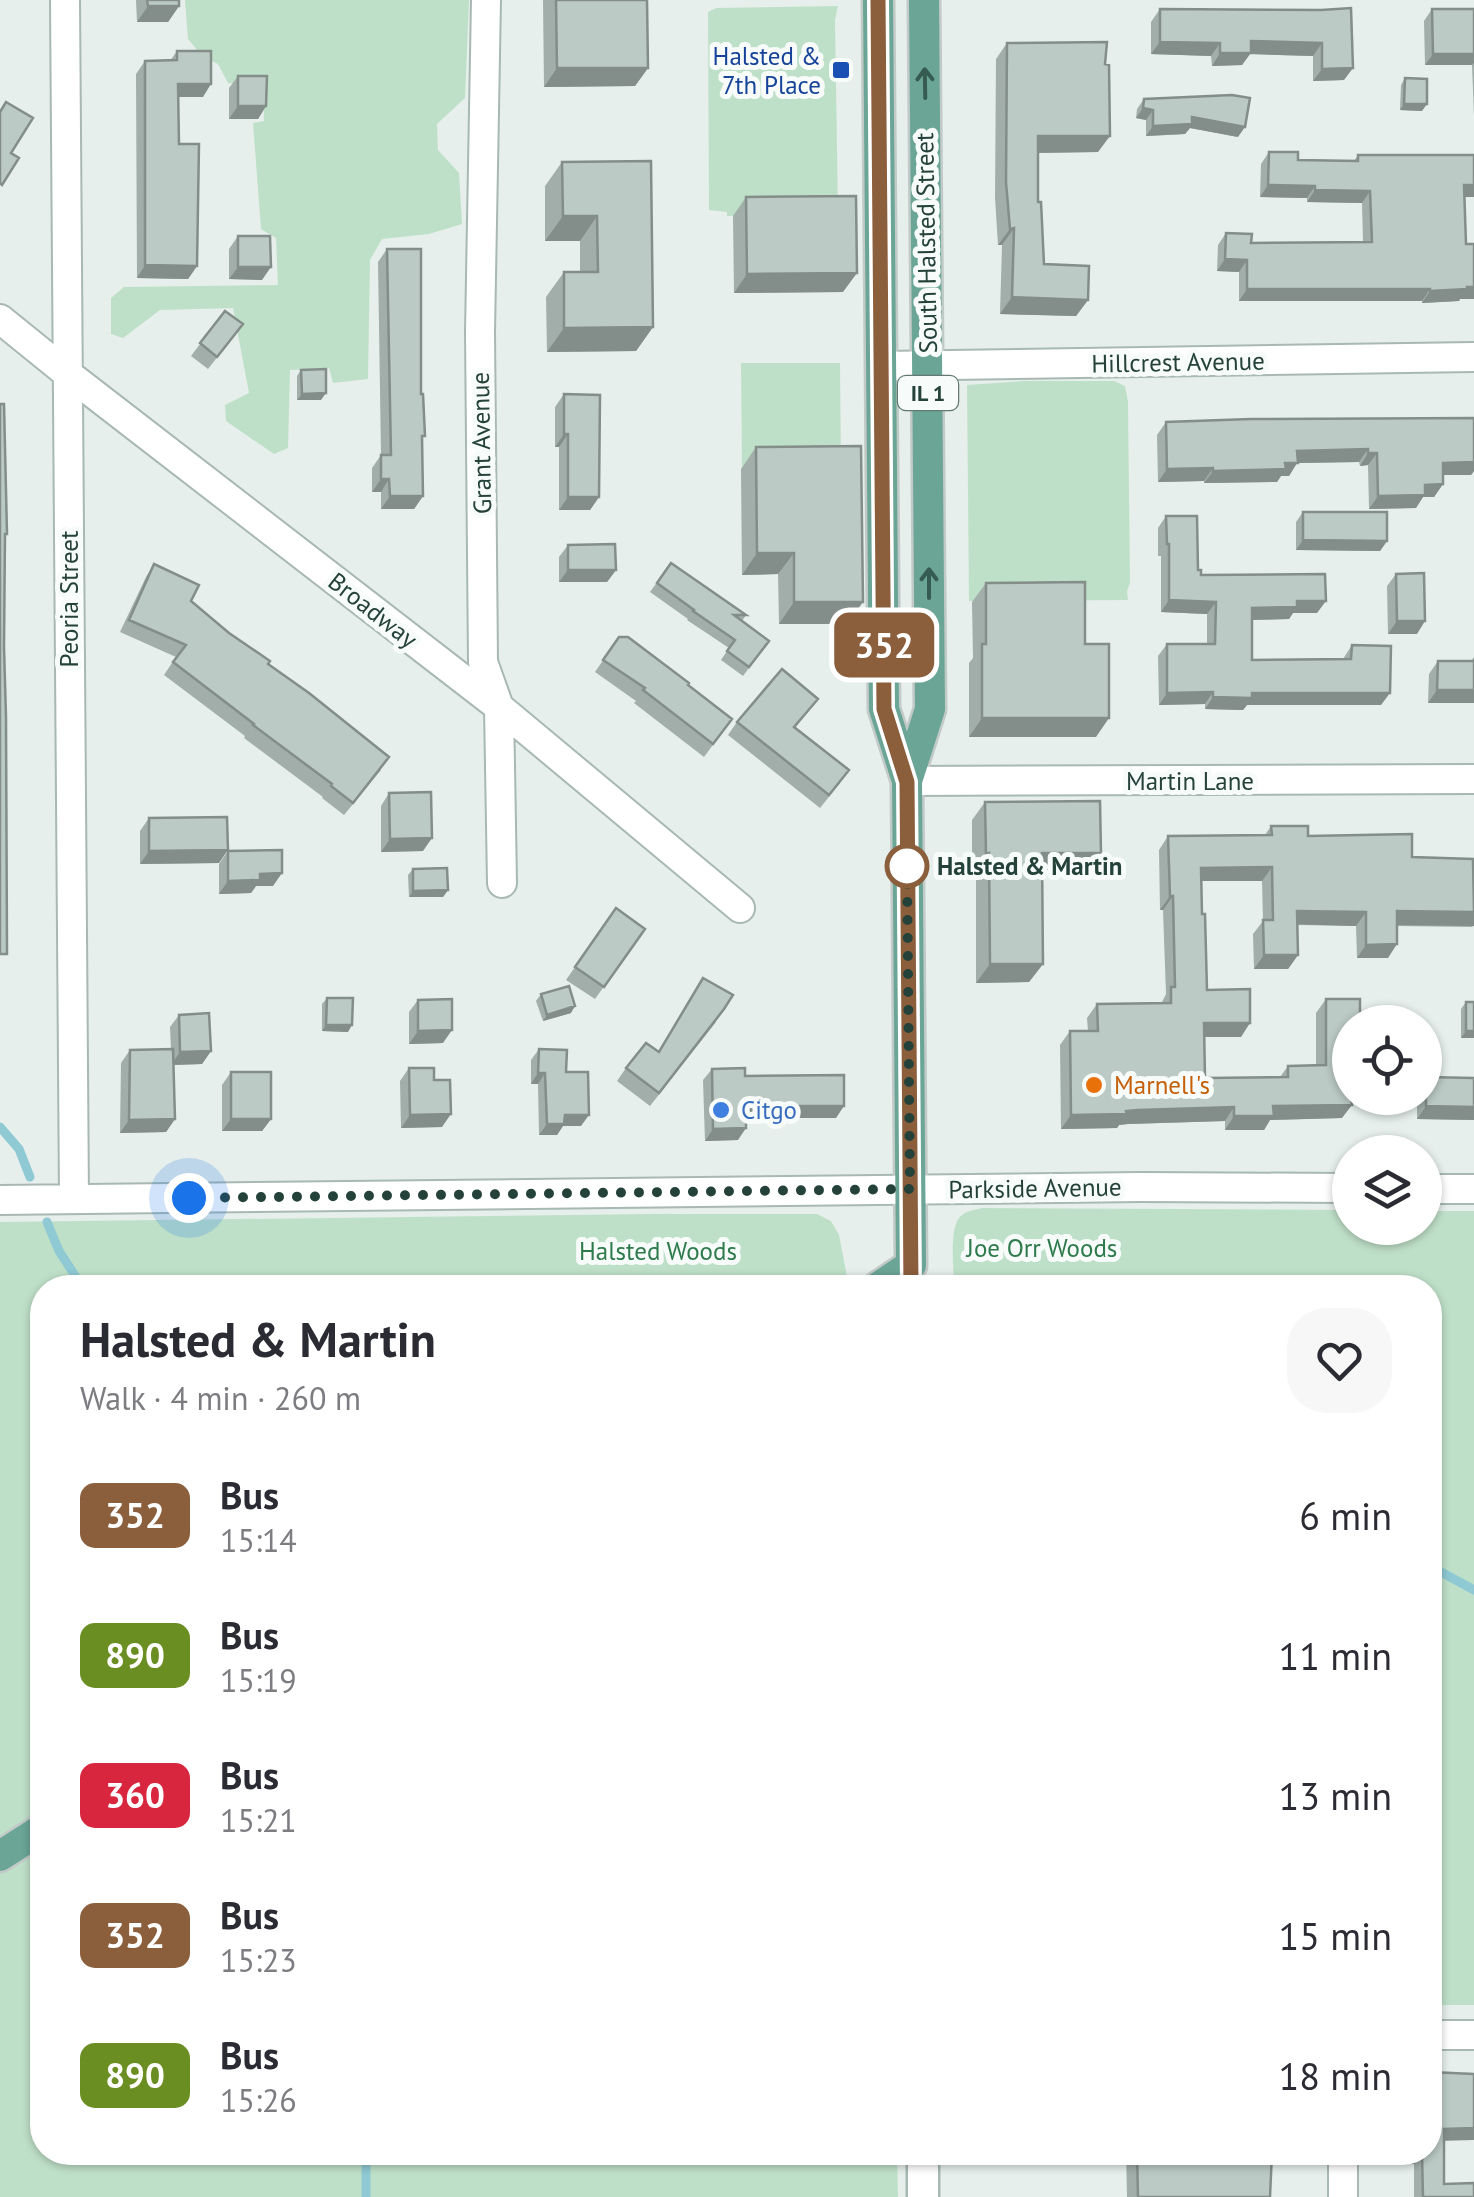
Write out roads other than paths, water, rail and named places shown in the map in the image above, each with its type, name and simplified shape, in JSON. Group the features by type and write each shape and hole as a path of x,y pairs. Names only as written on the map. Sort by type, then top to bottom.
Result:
{"main road":[{"name":"South Halsted Street","path":"878,0 884,709 907,782 911,1275"},
{"name":"South Halsted Street","path":"907,782 930,709 924,0"},
{"path":"0,1856 30,1836"}],"street":[{"name":"Peoria Street","path":"65,0 74,1199"},
{"name":"Grant Avenue","path":"486,0 480,332 482,662 499,707 502,882"},
{"name":"Broadway","path":"0,319 499,707 740,908"},
{"name":"Hillcrest Avenue","path":"882,366 1474,358"},
{"name":"Martin Lane","path":"907,782 1474,779"},
{"name":"Parkside Avenue","path":"0,1200 1141,1186 1332,1188"},
{"path":"1442,1189 1474,1189"},
{"path":"1442,2035 1474,2035"},
{"path":"923,2165 923,2197"},
{"path":"1343,2165 1343,2197"}],"waterway":[{"path":"0,1127 19,1149 30,1177"},
{"path":"47,1222 75,1275"},
{"path":"1442,1573 1474,1590"},
{"path":"366,2165 366,2197"}],"place":[{"name":"Halsted & 7th Place","path":"841,70"},
{"name":"Halsted & Martin","path":"907,866"},
{"name":"Marnell's","path":"1094,1085"},
{"name":"Citgo","path":"721,1110"}],"park label":[{"name":"Joe Orr Woods","path":"1042,1248"},
{"name":"Halsted Woods","path":"658,1251"}]}
